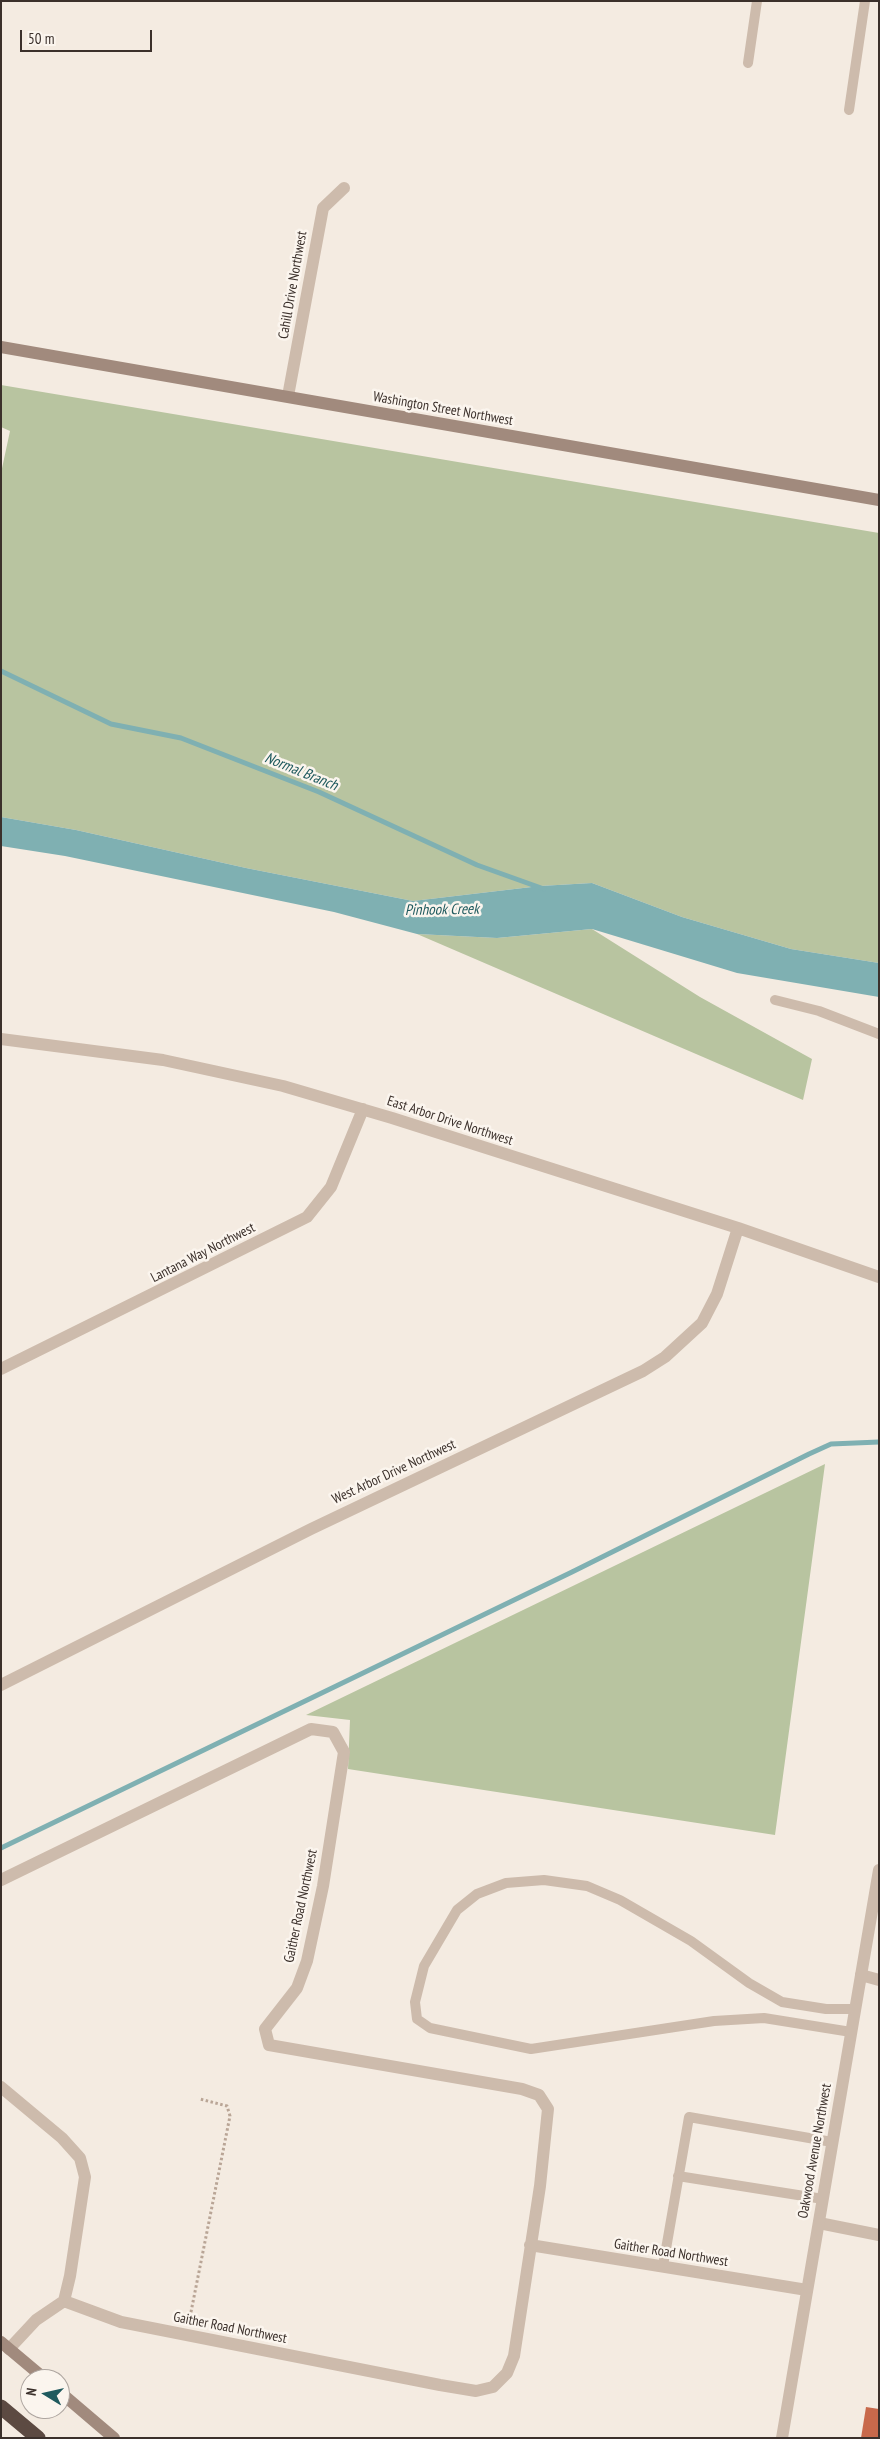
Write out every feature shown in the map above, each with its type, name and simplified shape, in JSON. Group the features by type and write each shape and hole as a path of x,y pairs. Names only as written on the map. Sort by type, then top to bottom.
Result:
{"highway":[{"path":"1,2402 23,2425"},
{"path":"1,2407 38,2438"}],"main road":[{"name":"Washington Street Northwest","path":"1,348 288,396 879,500"},
{"path":"5,2345 33,2369"},
{"path":"70,2401 114,2438"}],"street":[{"name":"Cahill Drive Northwest","path":"288,396 323,208 344,188"},
{"name":"East Arbor Drive Northwest","path":"1,1039 163,1060 283,1086 363,1109 738,1228 879,1277"},
{"name":"Lantana Way Northwest","path":"1,1369 307,1217 331,1187 363,1109"},
{"name":"West Arbor Drive Northwest","path":"1,1685 311,1529 643,1371 665,1357 702,1323 717,1294 738,1228"},
{"name":"Gaither Road Northwest","path":"1,1880 311,1729 334,1732 344,1752 309,1952 297,1988 265,2029 269,2045 522,2089 539,2094 548,2109 548,2128 514,2356 507,2373 493,2387 476,2390 440,2385 120,2322 64,2301"},
{"name":"Oakwood Avenue Northwest","path":"782,2438 879,1870"},
{"path":"868,1930 879,1898"},
{"path":"860,1975 879,1980"},
{"path":"1,2087 62,2138 80,2158 85,2177 70,2276 64,2301 36,2320 5,2345"},
{"path":"819,2223 879,2235"},
{"name":"Gaither Road Northwest","path":"530,2246 808,2290"}],"lane":[{"path":"748,63 757,1"},
{"path":"849,110 866,1"},
{"path":"775,1000 819,1012 879,1034"},
{"path":"851,2032 764,2018 714,2021 531,2049 430,2028 417,2019 415,2002 424,1966 456,1910 477,1894 506,1883 544,1880 587,1886 620,1900 692,1941 749,1983 782,2002 826,2009 855,2009"},
{"path":"662,2266 689,2117 832,2142"},
{"path":"678,2176 823,2199"}],"path":[{"path":"186,2335 230,2116 227,2106 200,2099"}],"green space":[{"path":"1,385 879,533 879,963 791,949 682,917 592,883 540,886 413,901 246,868 76,830 1,817 1,473 10,431 1,427"},
{"path":"592,929 700,997 812,1059 803,1100 417,934 497,938"},
{"path":"825,1464 775,1835 348,1769 350,1720 306,1715"}],"water":[{"name":"Pinhook Creek","path":"1,817 76,830 246,868 413,901 540,886 592,883 682,917 791,949 879,963 879,997 737,973 592,929 497,938 417,934 334,912 65,856 1,846"}],"building":[{"path":"866,2407 879,2409 879,2438 861,2438"}],"waterway":[{"name":"Normal Branch","path":"1,671 111,724 181,738 319,792 477,865 544,889"},
{"path":"1,1848 572,1572 809,1454 831,1444 879,1442"}]}
